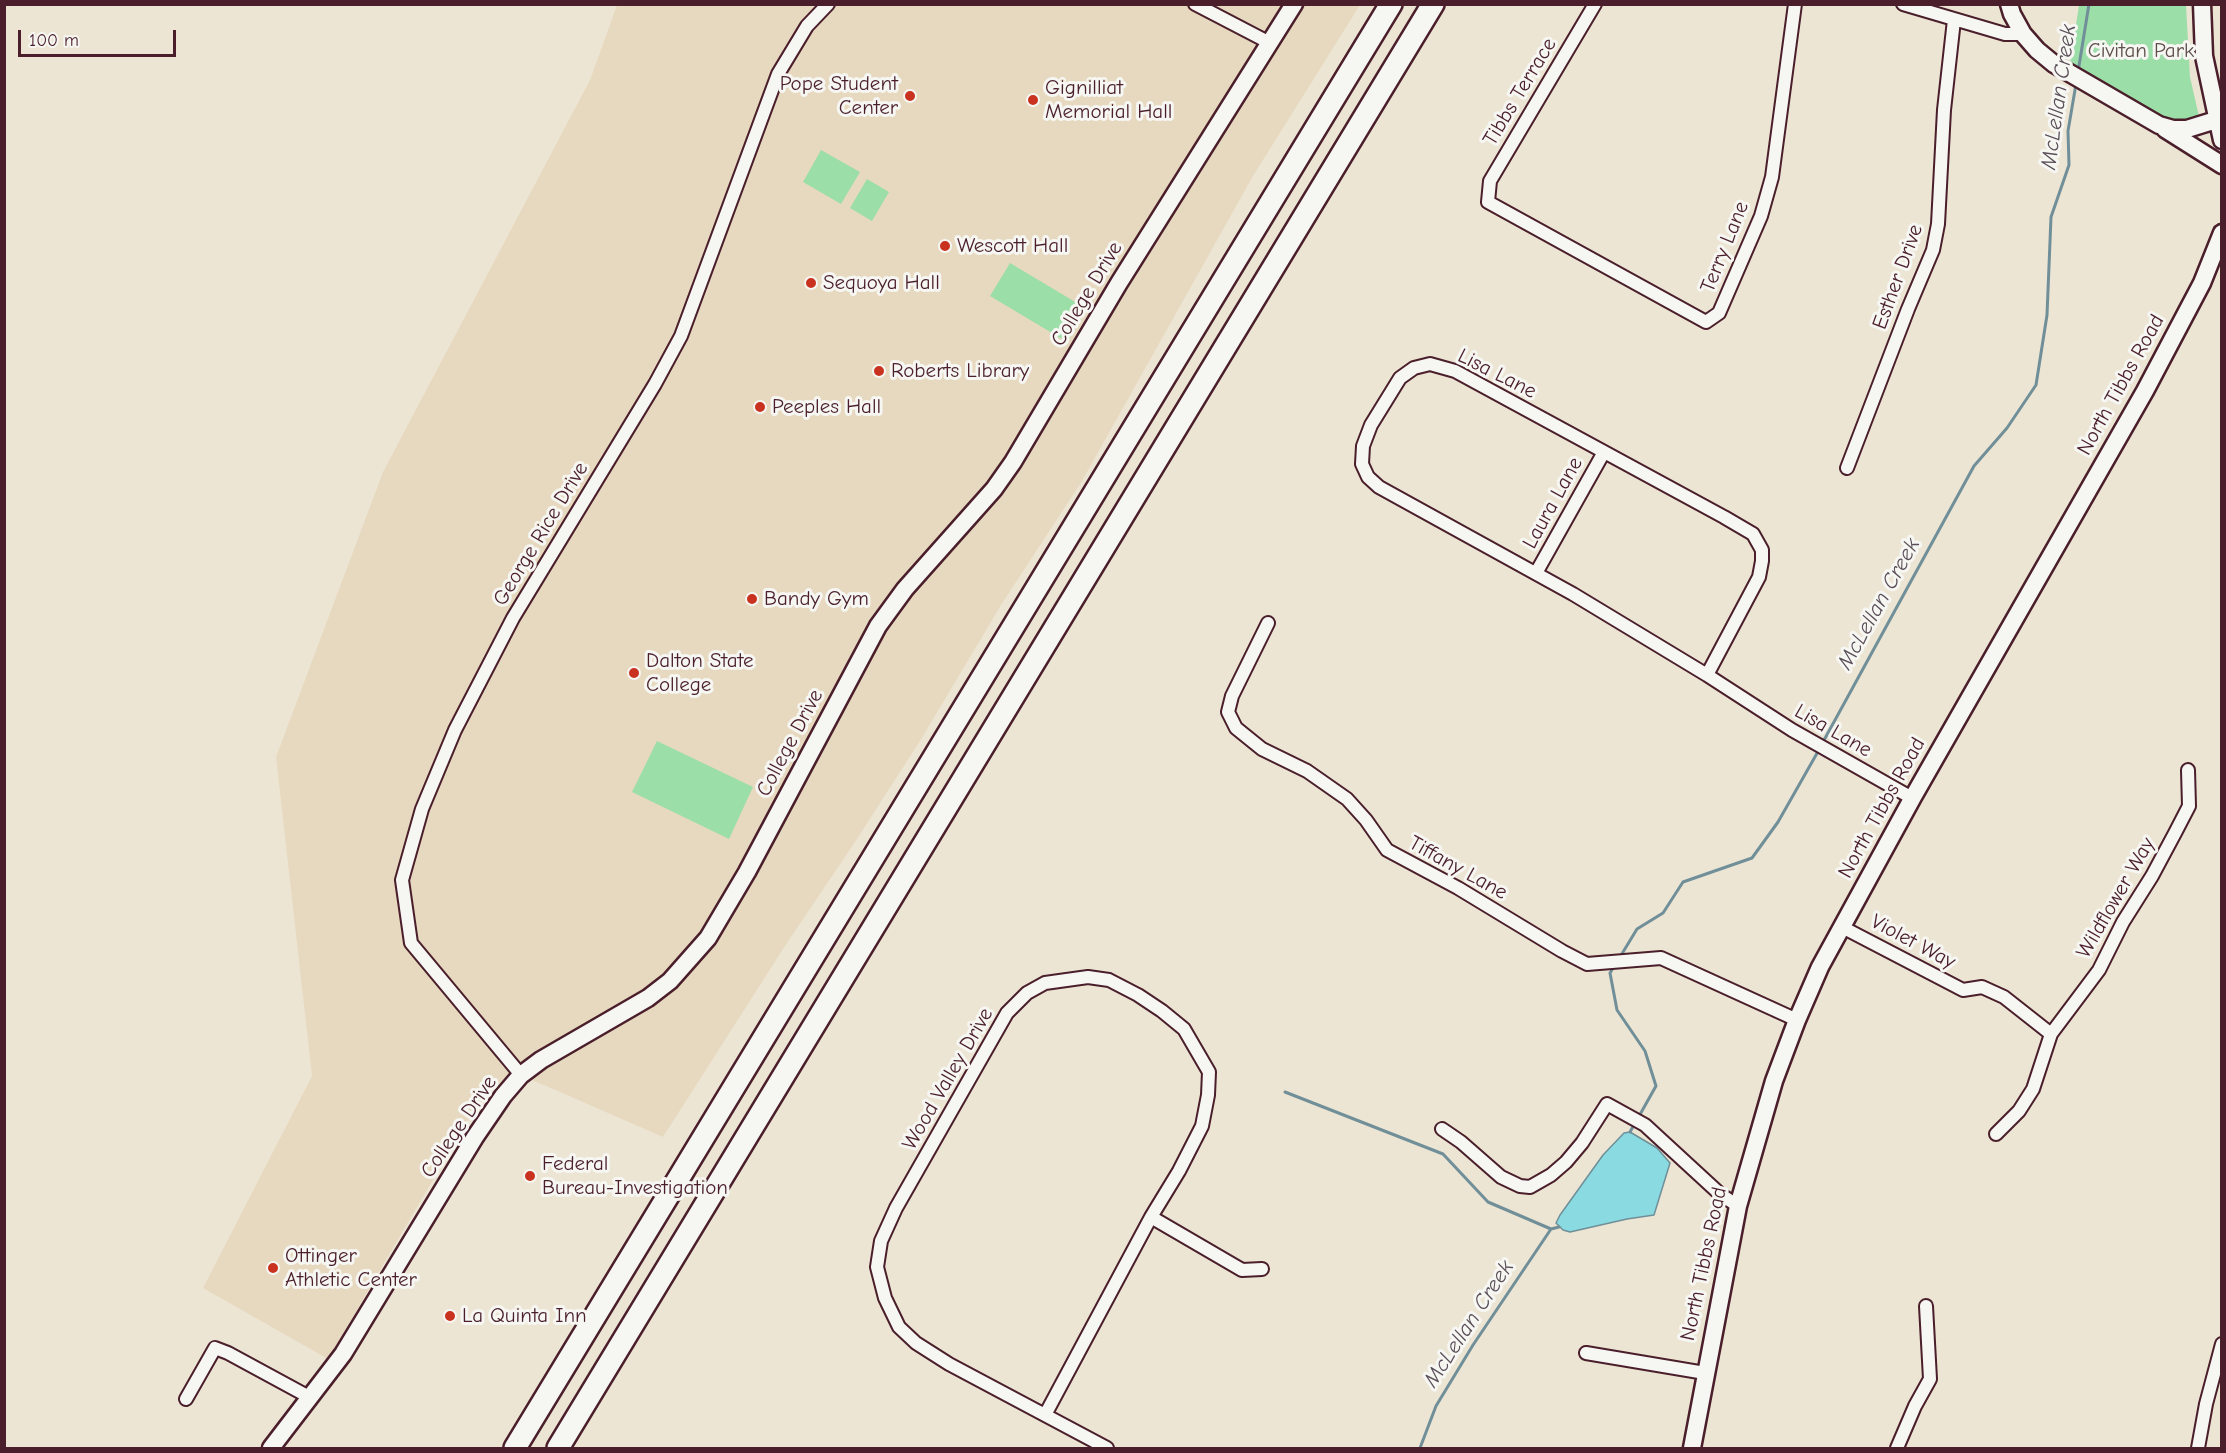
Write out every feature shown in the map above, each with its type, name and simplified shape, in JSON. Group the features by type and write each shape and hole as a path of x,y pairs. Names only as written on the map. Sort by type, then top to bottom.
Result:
{"highway":[{"path":"515,1449 1391,4"},
{"path":"558,1449 1432,4"}],"street":[{"name":"George Rice Drive","path":"521,1075 411,943 402,880 422,809 455,730 513,618 655,384 681,336 778,74 807,27 828,4"},
{"path":"1195,4 1270,44"},
{"name":"College Drive","path":"271,1449 343,1354 503,1096 521,1075 571,1041 648,998 670,981 708,938 747,872 878,626 906,590 982,503 1006,471 1119,283 1294,4"},
{"name":"Tibbs Terrace","path":"1488,202 1490,181 1595,4"},
{"name":"Terry Lane","path":"1488,202 1706,322 1719,313 1761,216 1772,177 1795,4"},
{"path":"1903,4 2005,34 2023,34"},
{"path":"2009,4 2023,34 2054,64 2159,125 2222,165"},
{"path":"2202,4 2204,56 2222,140"},
{"name":"Esther Drive","path":"1847,468 1933,250 1938,224 1944,111 1954,20"},
{"path":"2159,125 2173,129 2187,129 2216,120"},
{"name":"North Tibbs Road","path":"1692,1449 1738,1206 1774,1082 1820,967 1912,798 2145,391 2202,283 2222,233"},
{"name":"Lisa Lane","path":"1707,675 1759,577 1762,550 1753,534 1455,371 1430,364 1414,368 1400,378 1371,426 1363,446 1362,464 1368,477 1379,487 1536,573 1707,675 1792,730 1912,798"},
{"name":"Laura Lane","path":"1536,573 1604,452"},
{"name":"Tiffany Lane","path":"1268,623 1232,696 1228,712 1236,728 1262,749 1307,771 1347,800 1366,820 1387,850 1458,888 1585,963 1661,958 1797,1020"},
{"name":"Wildflower Way","path":"2050,1034 2098,970 2175,833 2189,806 2188,770"},
{"name":"Violet Way","path":"1842,927 1963,990 1982,987 2004,997 2050,1034"},
{"name":"Wood Valley Drive","path":"1045,1414 1202,1126 1208,1095 1209,1072 1184,1029 1138,995 1109,980 1088,977 1045,983 1027,993 1007,1013 896,1208 881,1240 878,1267 885,1298 899,1327 916,1343 949,1364 1107,1449"},
{"path":"1996,1134 2019,1111 2033,1089 2050,1034"},
{"path":"1442,1130 1461,1142 1501,1177 1520,1186 1530,1187 1551,1175 1566,1162 1582,1143 1607,1104 1645,1125 1720,1194 1738,1206"},
{"path":"1151,1217 1242,1270 1262,1269"},
{"path":"1897,1449 1915,1406 1930,1379 1926,1306"},
{"path":"2198,1449 2222,1344"},
{"path":"186,1400 215,1348 311,1398"},
{"path":"1586,1353 1705,1373"}],"shaded area":[{"name":"Dalton State College","path":"617,5 1360,5 1253,176 1082,481 1001,605 920,741 663,1137 521,1075 505,1078 492,1090 468,1120 328,1359 203,1288 312,1076 276,757 383,472 590,80"}],"green space":[{"name":"Civitan Park","path":"2079,5 2186,5 2190,77 2201,125 2171,121 2070,64"},
{"path":"821,150 860,172 841,204 803,182"},
{"path":"867,179 889,192 872,221 850,208"},
{"path":"1010,263 1087,309 1067,342 990,296"},
{"path":"657,741 753,787 729,839 632,792"}],"water":[{"path":"1630,1132 1657,1148 1670,1163 1654,1215 1570,1232 1563,1230 1556,1223 1560,1215 1603,1155 1624,1133"}],"waterway":[{"name":"McLellan Creek","path":"2078,72 2089,4"},
{"name":"McLellan Creek","path":"1823,742 1974,466 2007,428 2036,385 2047,315 2051,217 2069,165 2068,131 2076,84"},
{"name":"McLellan Creek","path":"1620,957 1637,929 1663,913 1683,882 1752,858 1778,822 1820,748"},
{"name":"McLellan Creek","path":"1615,965 1610,973 1617,1010 1645,1051 1656,1086 1638,1118"},
{"path":"1285,1092 1443,1154 1488,1202 1551,1229"},
{"name":"McLellan Creek","path":"1630,1132 1635,1123"},
{"name":"McLellan Creek","path":"1420,1448 1436,1406 1473,1345 1551,1229 1559,1227"}],"place":[{"name":"Pope Student Center","path":"910,96"},
{"name":"Gignilliat Memorial Hall","path":"1033,100"},
{"name":"Wescott Hall","path":"945,246"},
{"name":"Sequoya Hall","path":"811,283"},
{"name":"Roberts Library","path":"879,371"},
{"name":"Peeples Hall","path":"760,407"},
{"name":"Bandy Gym","path":"752,599"},
{"name":"Dalton State College","path":"634,673"},
{"name":"Federal Bureau-Investigation","path":"530,1176"},
{"name":"Ottinger Athletic Center","path":"273,1268"},
{"name":"La Quinta Inn","path":"450,1316"}]}
